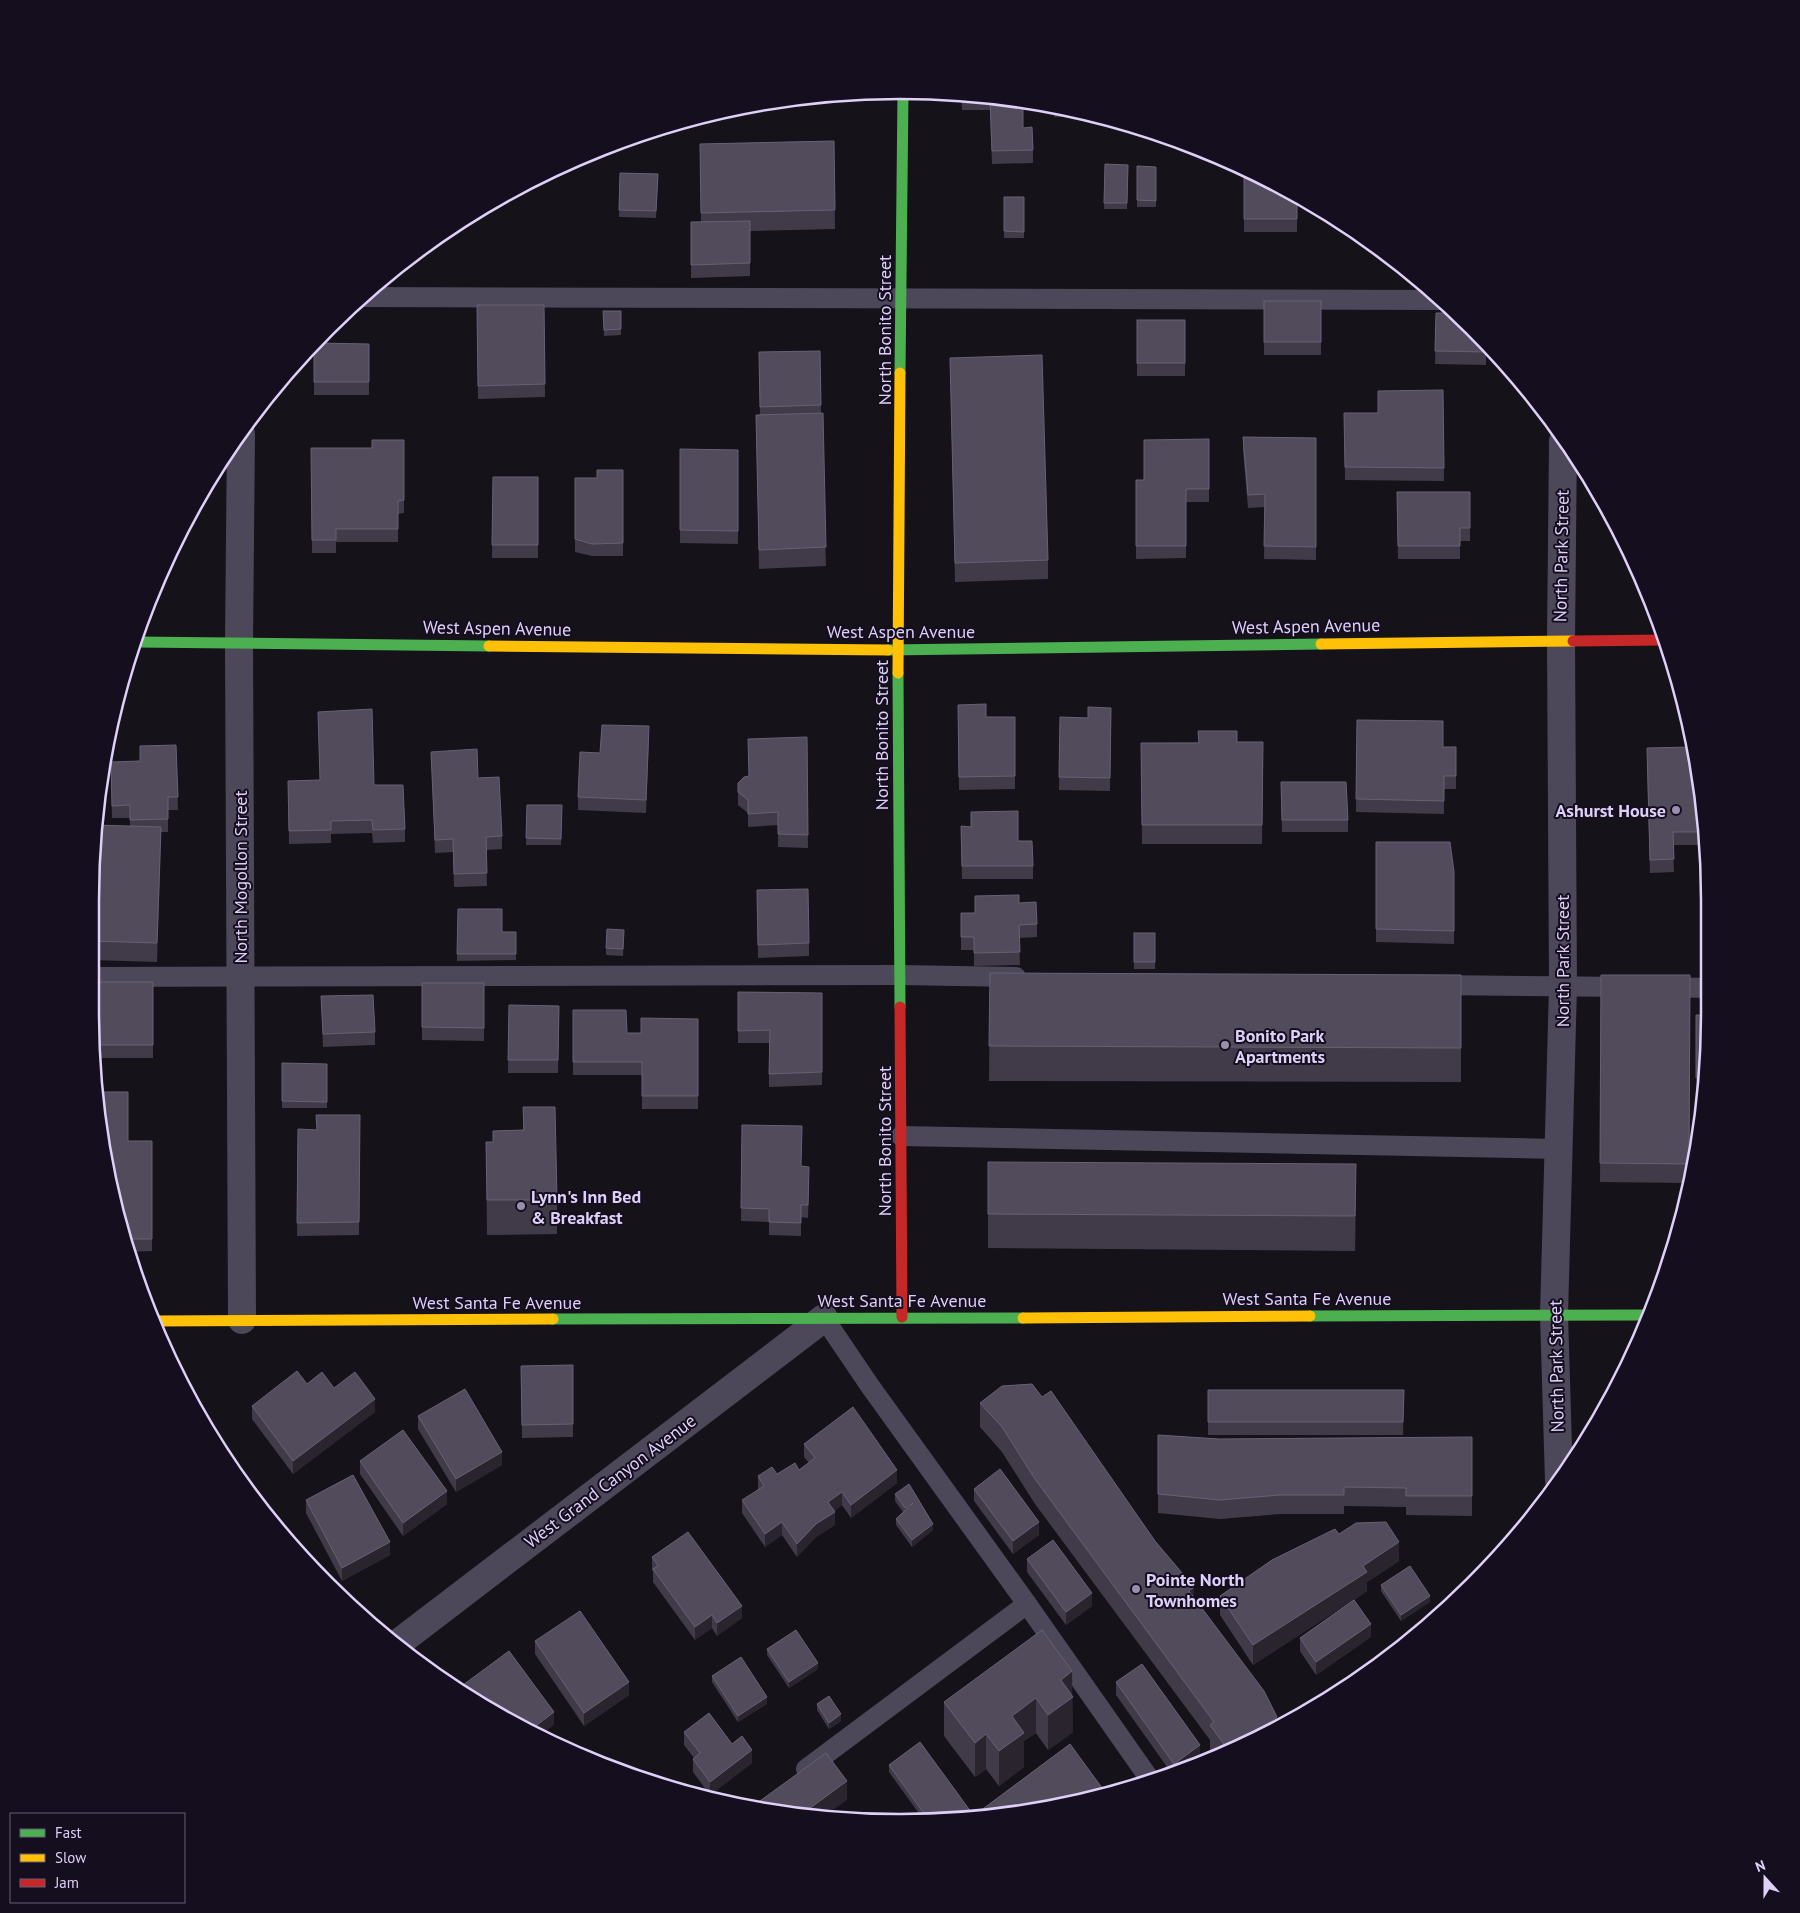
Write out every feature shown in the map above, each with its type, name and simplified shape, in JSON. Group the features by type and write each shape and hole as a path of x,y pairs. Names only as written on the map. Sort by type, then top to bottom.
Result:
{"street":[{"name":"North Bonito Street","path":"902,1318 898,650 903,99"},
{"name":"North Mogollon Street","path":"241,445 238,643 242,1320"},
{"name":"North Park Street","path":"1559,1469 1554,1315 1563,987 1562,449"},
{"name":"West Aspen Avenue","path":"141,642 898,650 1658,640"},
{"name":"West Santa Fe Avenue","path":"160,1321 1642,1315"},
{"name":"West Grand Canyon Avenue","path":"401,1640 824,1318"}],"lane":[{"path":"373,297 1430,300"},
{"path":"99,977 900,975 1039,977"},
{"path":"1414,984 1701,988"},
{"path":"901,1136 1558,1148"},
{"path":"824,1318 870,1386 1027,1604 1146,1775"},
{"path":"788,1782 1027,1604"}],"building":[{"path":"990,104 1023,109 1023,128 1032,127 1033,150 992,151"},
{"path":"834,141 835,210 701,213 700,144"},
{"path":"1105,164 1128,165 1127,203 1104,203"},
{"path":"1137,166 1156,167 1156,201 1137,200"},
{"path":"620,173 658,174 656,211 619,210"},
{"path":"1244,177 1297,204 1297,219 1244,219"},
{"path":"1004,197 1024,197 1024,232 1004,231"},
{"path":"750,221 750,263 691,265 691,222"},
{"path":"1264,301 1321,301 1321,342 1264,342"},
{"path":"477,305 544,305 545,384 478,386"},
{"path":"603,311 621,311 621,329 604,330"},
{"path":"1436,313 1445,313 1484,352 1435,351"},
{"path":"1137,320 1185,320 1185,363 1137,363"},
{"path":"324,343 369,344 369,382 314,382 314,354"},
{"path":"820,351 821,405 760,407 759,352"},
{"path":"1042,355 1048,560 955,563 950,358"},
{"path":"1443,390 1444,468 1345,467 1344,413 1378,413 1378,391"},
{"path":"823,413 826,547 759,550 756,415"},
{"path":"1243,437 1316,438 1316,547 1264,546 1265,494 1248,495"},
{"path":"1209,439 1209,489 1186,489 1186,546 1136,546 1136,480 1144,480 1144,440"},
{"path":"372,440 404,440 404,500 398,501 398,529 336,529 336,540 312,540 311,448 372,448"},
{"path":"680,449 738,450 738,531 680,530"},
{"path":"597,470 623,470 623,543 592,544 575,539 575,478 597,478"},
{"path":"493,477 538,477 538,545 492,545"},
{"path":"1397,492 1470,492 1470,528 1460,528 1460,546 1398,546"},
{"path":"986,704 986,717 1015,717 1015,776 959,777 958,705"},
{"path":"1088,707 1111,708 1110,778 1059,777 1060,717 1088,718"},
{"path":"372,709 374,785 403,785 405,829 373,830 372,820 331,821 331,830 289,831 288,781 320,780 318,712"},
{"path":"1357,720 1443,721 1443,747 1456,747 1456,776 1444,776 1444,801 1356,799"},
{"path":"602,725 649,726 646,800 578,797 580,752 600,753"},
{"path":"1198,731 1237,731 1237,742 1263,742 1262,825 1142,825 1141,743 1199,743"},
{"path":"807,737 808,835 778,834 778,812 748,814 748,800 738,792 738,783 744,777 749,776 748,739"},
{"path":"176,745 178,797 168,797 168,819 130,820 130,805 112,806 111,762 140,761 140,746"},
{"name":"Ashurst House","path":"1686,747 1698,832 1673,832 1674,859 1650,860 1647,748"},
{"path":"477,749 478,778 499,777 502,836 486,837 487,873 454,874 453,839 435,840 431,752"},
{"path":"1281,782 1346,782 1348,820 1282,820"},
{"path":"527,805 562,805 561,839 526,838"},
{"path":"1018,811 1018,841 1032,841 1033,866 962,866 961,826 971,827 971,812"},
{"path":"103,825 161,827 157,943 99,941 100,848"},
{"path":"1376,842 1450,842 1454,872 1454,931 1376,929"},
{"path":"808,889 809,943 758,945 757,890"},
{"path":"1019,895 1019,903 1036,902 1037,924 1019,925 1020,952 974,953 974,937 961,937 961,913 975,913 975,896"},
{"path":"458,909 502,909 502,932 516,932 516,954 457,954"},
{"path":"607,929 624,930 623,949 606,948"},
{"path":"1134,933 1155,933 1155,962 1134,962"},
{"path":"990,973 1461,975 1461,1048 989,1046"},
{"path":"1601,975 1690,975 1689,1149 1687,1164 1600,1163"},
{"path":"99,982 153,982 153,1045 100,1045"},
{"path":"422,983 484,983 484,1028 422,1027"},
{"path":"738,992 822,993 822,1072 769,1074 770,1030 738,1031"},
{"path":"373,995 375,1032 323,1034 321,996"},
{"path":"509,1005 559,1006 558,1060 508,1060"},
{"path":"573,1010 626,1010 627,1033 641,1033 641,1018 698,1019 698,1096 642,1096 642,1062 573,1062"},
{"path":"1696,1015 1701,1015 1700,1065 1699,1078 1696,1078"},
{"path":"282,1063 327,1064 327,1102 282,1101"},
{"path":"103,1092 128,1092 128,1141 152,1141 152,1239 132,1239 114,1169"},
{"path":"523,1107 555,1107 557,1200 487,1200 486,1142 493,1142 493,1131 524,1130"},
{"path":"316,1115 360,1115 359,1222 297,1223 298,1129 317,1130"},
{"path":"742,1125 802,1126 801,1166 809,1167 808,1205 801,1205 801,1223 769,1222 769,1209 741,1208"},
{"path":"988,1162 1356,1164 1355,1216 988,1214"},
{"path":"573,1365 573,1424 522,1425 521,1366"},
{"path":"297,1371 307,1384 322,1372 334,1388 355,1372 375,1399 293,1461 252,1406"},
{"name":"Pointe North Townhomes","path":"1032,1384 1042,1397 1051,1391 1155,1541 1194,1587 1189,1591 1264,1691 1277,1717 1265,1726 1225,1745 1210,1725 1214,1722 1035,1479 1002,1427 980,1403 1002,1386"},
{"path":"465,1389 502,1452 456,1479 418,1416"},
{"path":"1208,1390 1404,1390 1403,1422 1208,1422"},
{"path":"853,1407 897,1470 851,1505 842,1492 828,1502 835,1512 816,1524 797,1544 782,1522 765,1534 742,1500 764,1486 758,1476 772,1467 777,1474 795,1463 799,1470 815,1458 804,1444"},
{"path":"403,1430 447,1491 403,1523 360,1461"},
{"name":"Pointe North Townhomes","path":"1158,1435 1219,1439 1472,1437 1472,1496 1406,1496 1406,1488 1344,1487 1344,1495 1280,1495 1220,1500 1158,1494"},
{"path":"1000,1469 1039,1522 1013,1541 974,1489"},
{"path":"353,1475 390,1542 342,1568 306,1500"},
{"path":"909,1484 933,1524 912,1540 896,1519 913,1503 905,1508 895,1494"},
{"name":"Pointe North Townhomes","path":"1386,1522 1399,1542 1363,1566 1367,1572 1253,1645 1220,1596 1272,1560 1335,1529 1339,1534 1356,1523"},
{"path":"688,1532 742,1606 717,1623 712,1615 695,1627 653,1569 658,1566 652,1557"},
{"path":"1053,1540 1092,1593 1066,1612 1027,1559"},
{"path":"1410,1566 1430,1596 1401,1615 1381,1585"},
{"path":"1354,1600 1371,1624 1316,1662 1300,1638"},
{"path":"580,1611 629,1682 584,1713 535,1641"},
{"path":"796,1630 818,1663 789,1682 767,1649"},
{"path":"1042,1630 1072,1671 1061,1680 1073,1697 1048,1715 1036,1698 1012,1716 1024,1733 999,1751 986,1734 975,1743 944,1702"},
{"path":"509,1651 554,1712 535,1726 499,1707 464,1685"},
{"path":"741,1657 767,1697 738,1716 712,1676"},
{"path":"1142,1664 1200,1745 1174,1764 1116,1682"},
{"path":"829,1696 841,1714 829,1723 817,1704"},
{"path":"709,1713 732,1744 742,1736 752,1750 710,1782 693,1759 700,1753 684,1732"},
{"path":"920,1742 970,1811 924,1814 889,1765"},
{"path":"1070,1744 1102,1788 1056,1799 982,1810"},
{"path":"826,1753 847,1781 809,1809 759,1801"}],"traffic: fast":[{"path":"900,373 903,99"},
{"path":"141,642 489,646"},
{"path":"888,650 1321,644"},
{"path":"898,673 900,1007"},
{"path":"1310,1316 1642,1315"},
{"path":"553,1319 1023,1318"}],"traffic: slow":[{"path":"898,673 900,373"},
{"path":"1321,644 1573,641"},
{"path":"489,646 888,650"},
{"path":"1023,1318 1310,1316"},
{"path":"160,1321 553,1319"}],"traffic: jam":[{"path":"1573,641 1658,640"},
{"path":"900,1007 902,1317"}],"place":[{"name":"Ashurst House","path":"1676,810"},
{"name":"Bonito Park Apartments","path":"1225,1045"},
{"name":"Lynn's Inn Bed & Breakfast","path":"521,1206"},
{"name":"Pointe North Townhomes","path":"1136,1589"}]}
